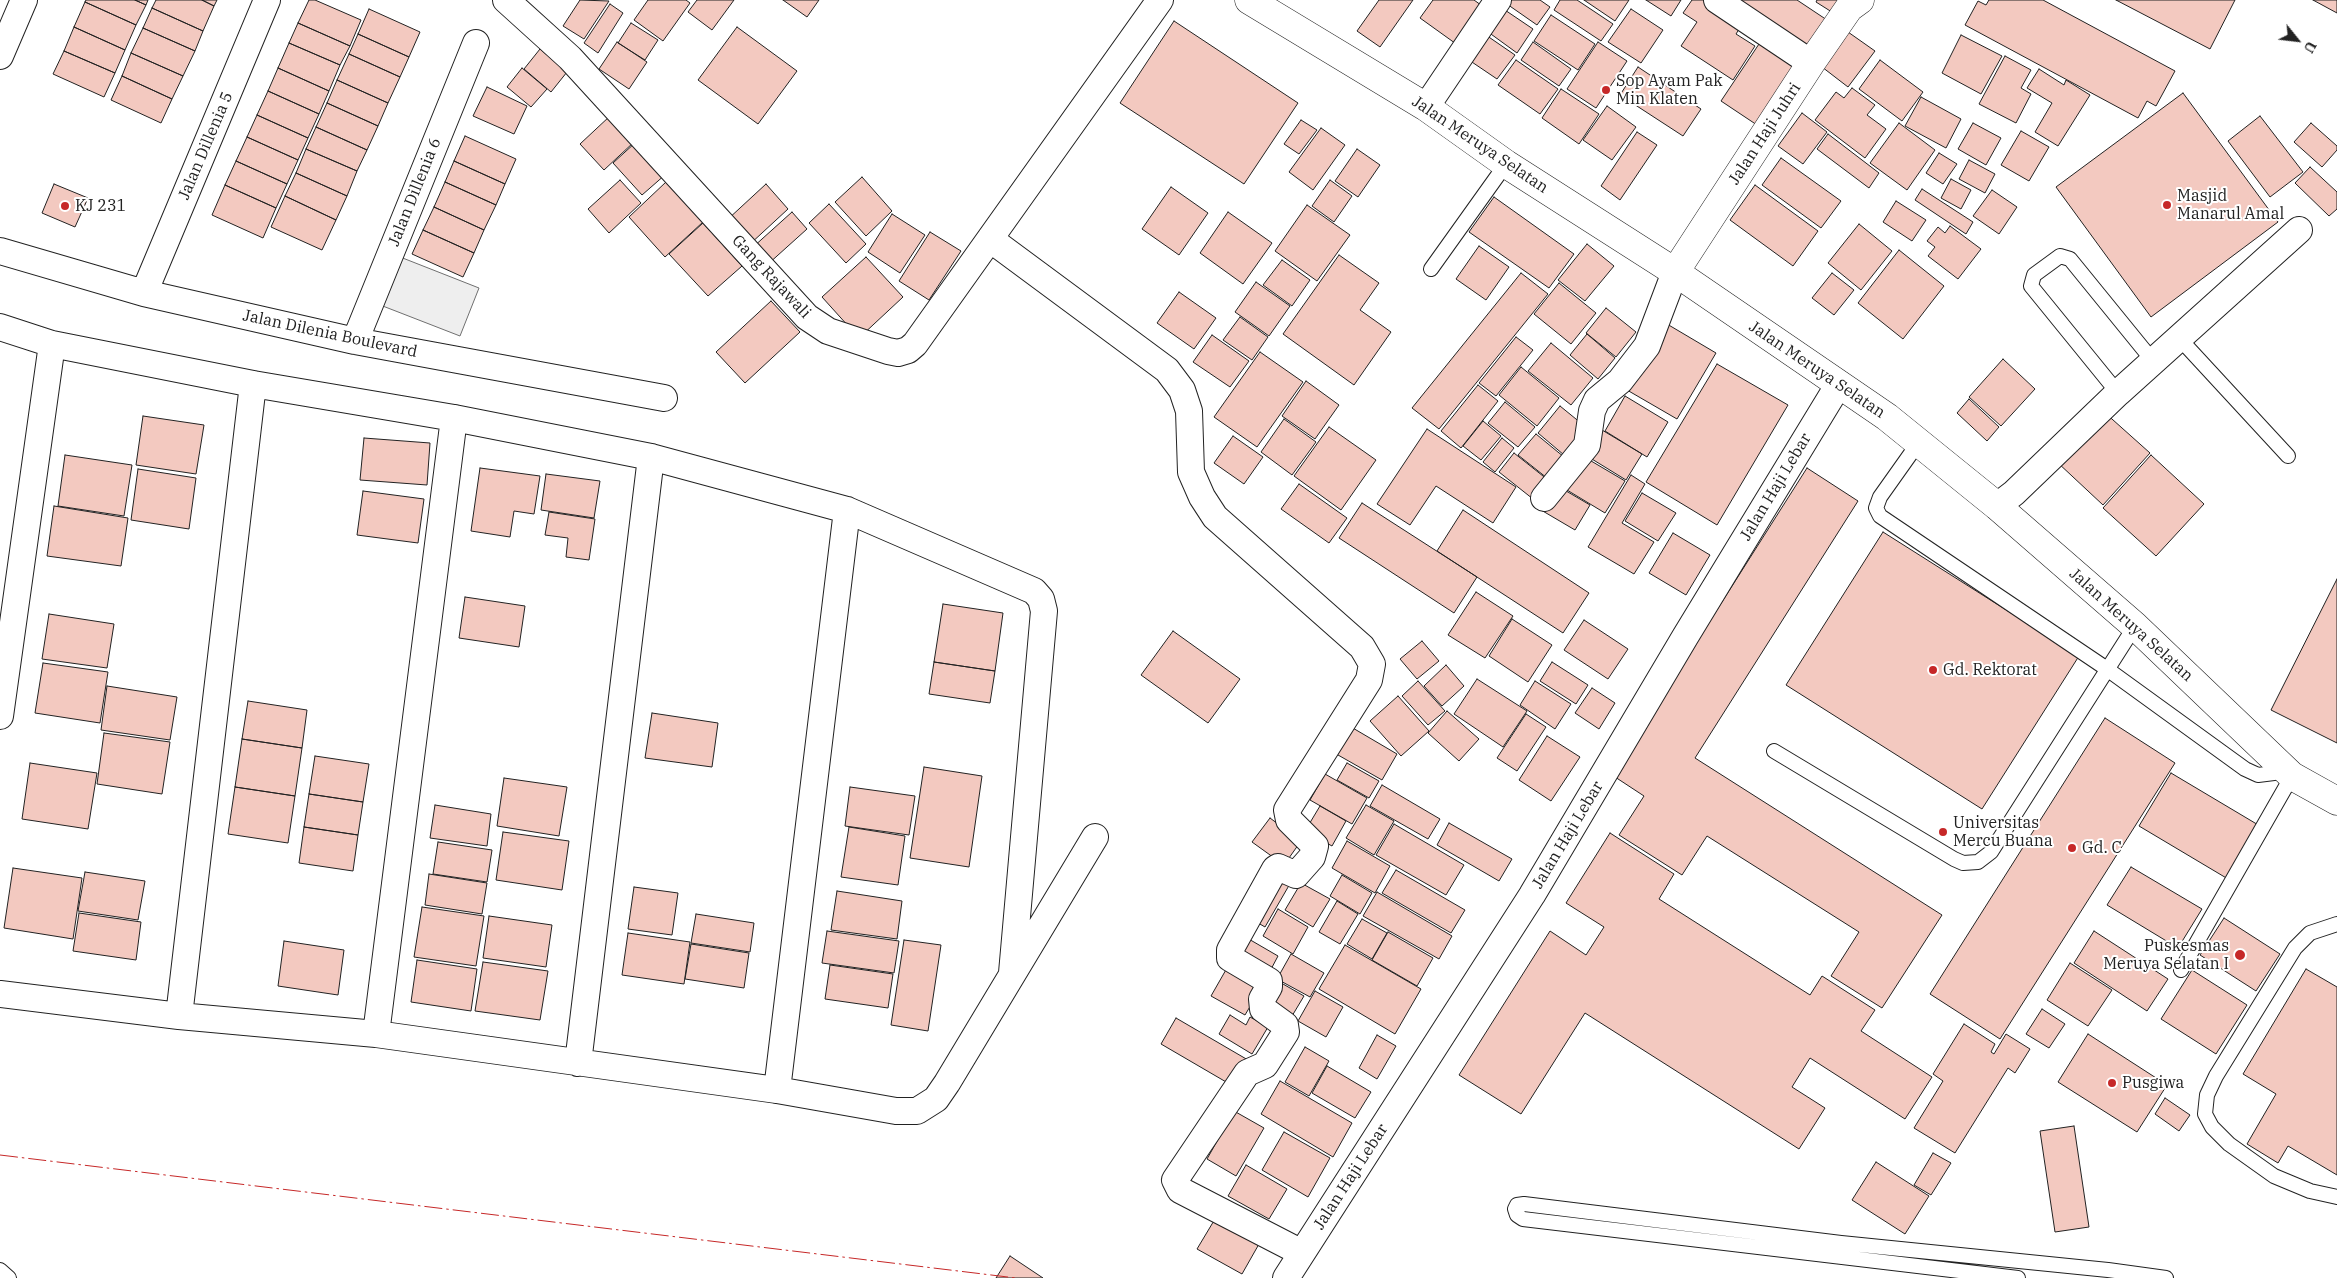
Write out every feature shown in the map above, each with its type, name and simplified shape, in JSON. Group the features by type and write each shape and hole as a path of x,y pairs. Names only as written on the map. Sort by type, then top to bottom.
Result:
{"main road":[{"name":"Jalan Meruya Selatan","path":"1250,0 1426,107 1506,164 1675,272 1887,417 1998,506 2135,626 2287,772 2324,796 2337,801"},
{"name":"Jalan Haji Juhri","path":"1675,272 1849,8 1860,0"}],"street":[{"path":"0,56 24,0"},
{"name":"Jalan Dillenia 5","path":"144,293 267,0"},
{"name":"Gang Rajawali","path":"506,0 570,58 806,317 828,331 888,351 898,352 908,350 915,344 1160,0"},
{"path":"1426,107 1498,0"},
{"path":"1717,0 1812,63"},
{"name":"Jalan Dillenia 6","path":"355,341 476,43"},
{"path":"1998,506 2014,493 2118,393 2299,230"},
{"path":"990,239 1168,370 1182,390 1189,411 1191,472 1202,497 1215,517 1362,647 1372,664 1369,680 1287,810 1289,820 1315,846 1312,858 1296,875 1278,867 1275,869 1230,950 1230,958 1269,982 1270,987 1262,999 1263,1009 1285,1025 1286,1032 1266,1065 1247,1073 1175,1180 1180,1190 1302,1252"},
{"name":"Jalan Dilenia Boulevard","path":"0,251 144,293 355,341 664,398"},
{"path":"1544,498 1587,444 1592,411 1597,400 1620,381 1647,346 1675,272"},
{"path":"0,327 52,344 253,384 454,418 651,457 847,510 1034,592 1041,599 1044,610 1012,973"},
{"path":"0,716 5,626 52,344"},
{"path":"179,1016 253,384"},
{"name":"Jalan Haji Lebar","path":"1286,1278 1532,895 1685,637 1839,384"},
{"path":"376,1034 454,418"},
{"path":"578,1063 651,457"},
{"path":"777,1090 847,510"},
{"path":"0,994 179,1016 376,1034 777,1090 896,1111 917,1111 936,1099 948,1083 1095,837"}],"lane":[{"path":"1431,269 1506,164"},
{"path":"2118,393 2031,286 2034,275 2060,256 2070,259 2154,361"},
{"path":"2179,338 2288,456"},
{"path":"1919,442 1880,497 1876,508 1880,516 2107,669 2245,769 2258,775 2287,772"},
{"path":"1774,751 1954,859 1963,863 1978,862 1991,852 2135,626"},
{"path":"2181,970 2287,772"},
{"path":"2337,924 2310,933 2295,948 2216,1076 2207,1095 2205,1114 2212,1127 2229,1144 2274,1176 2310,1191 2337,1197"},
{"path":"2018,1278 1523,1219 1517,1215 1515,1210 1517,1205 1524,1204 1840,1243 2108,1270 2166,1278"},
{"path":"0,1270 9,1278"}],"shaded area":[{"path":"395,255 479,288 460,336 375,303"}],"building":[{"path":"86,0 135,0 146,5 136,25 85,2"},
{"path":"135,0 148,0 146,5"},
{"path":"156,0 202,0 214,6 203,31 152,8"},
{"path":"202,0 217,0 214,6"},
{"path":"309,0 315,0 361,20 350,46 298,23"},
{"path":"580,0 609,1 584,39 563,26"},
{"path":"648,0 686,0 690,3 663,41 634,20"},
{"path":"697,0 734,0 712,30 688,12"},
{"path":"783,0 819,0 807,17"},
{"path":"1379,0 1413,0 1380,47 1357,31"},
{"path":"1433,0 1474,0 1485,8 1459,46 1420,18"},
{"path":"1506,0 1540,0 1550,7 1537,25 1504,2"},
{"path":"1560,0 1577,0 1613,24 1601,41 1554,10"},
{"path":"1584,0 1629,0 1615,21"},
{"path":"1646,0 1681,0 1671,16"},
{"path":"1692,0 1708,0 1743,23 1736,34 1755,46 1733,80 1681,46 1697,22 1683,13"},
{"path":"1723,0 1797,0 1827,20 1804,55"},
{"path":"1817,0 1844,0 1835,14 1816,2"},
{"path":"1989,0 2043,0 2175,71 2156,106 2147,101 2138,118 1965,25 1978,1 1986,5"},
{"path":"2116,0 2235,0 2210,49"},
{"path":"2313,0 2337,0 2337,13"},
{"path":"85,2 136,25 125,50 74,27"},
{"path":"610,4 623,13 598,53 584,43"},
{"path":"1499,6 1533,29 1517,53 1484,29"},
{"path":"152,8 203,31 195,51 143,28"},
{"path":"369,9 420,32 409,57 358,34"},
{"path":"1631,9 1663,30 1641,63 1608,42"},
{"path":"1551,15 1595,44 1578,70 1534,41"},
{"path":"1174,21 1298,103 1244,184 1120,103"},
{"path":"298,23 350,46 340,65 289,43"},
{"path":"631,23 658,40 645,60 618,43"},
{"path":"74,27 125,50 115,73 64,51"},
{"path":"737,27 797,71 758,124 698,80"},
{"path":"143,28 195,51 183,76 131,53"},
{"path":"1480,31 1515,55 1497,79 1463,56"},
{"path":"1848,32 1875,51 1848,87 1822,67"},
{"path":"358,34 409,57 400,77 349,54"},
{"path":"1961,35 2002,56 1981,94 1942,73"},
{"path":"1763,38 1799,62 1757,125 1721,101"},
{"path":"617,42 647,62 629,89 599,69"},
{"path":"1533,42 1571,69 1559,86 1521,60"},
{"path":"1598,42 1627,61 1596,108 1567,89"},
{"path":"289,43 340,65 329,91 278,68"},
{"path":"540,49 567,72 551,92 524,69"},
{"path":"64,51 115,73 104,97 53,74"},
{"path":"131,53 183,76 172,99 122,76"},
{"path":"349,54 400,77 388,103 337,80"},
{"path":"2005,56 2031,70 2021,88 2031,94 2016,123 1979,104"},
{"path":"1516,60 1558,89 1540,114 1498,85"},
{"path":"1880,60 1923,92 1902,121 1859,89"},
{"path":"1638,67 1701,109 1683,136 1620,95"},
{"path":"278,68 329,91 319,114 268,91"},
{"path":"522,68 547,89 531,107 507,87"},
{"path":"2039,69 2064,85 2066,80 2090,95 2058,146 2035,132 2052,103 2027,88"},
{"path":"122,76 172,99 161,123 111,100"},
{"path":"337,80 388,103 378,126 327,103"},
{"path":"487,87 527,106 514,134 473,116"},
{"path":"1852,88 1875,105 1867,115 1886,129 1865,158 1815,120 1836,92 1844,98"},
{"path":"1561,89 1599,114 1579,144 1542,118"},
{"path":"268,91 319,114 308,138 257,115"},
{"name":"Masjid Manarul Amal","path":"2183,93 2278,222 2151,317 2056,187"},
{"path":"1921,97 1961,119 1946,148 1905,126"},
{"path":"327,103 378,126 367,150 316,127"},
{"path":"1607,106 1636,127 1612,160 1583,140"},
{"path":"1802,113 1827,132 1803,164 1778,146"},
{"path":"257,115 308,138 298,160 247,137"},
{"path":"610,116 634,142 604,170 580,144"},
{"path":"2260,116 2303,172 2270,197 2228,141"},
{"path":"1301,120 1317,130 1299,154 1284,144"},
{"path":"1899,123 1935,150 1907,190 1870,163"},
{"path":"1973,123 2001,138 1986,165 1958,149"},
{"path":"2311,123 2337,146 2337,150 2322,167 2294,142"},
{"path":"316,127 367,150 357,171 306,149"},
{"path":"1321,128 1345,145 1313,190 1289,172"},
{"path":"2021,131 2049,147 2029,181 2001,165"},
{"path":"1637,132 1657,145 1620,200 1601,186"},
{"path":"1828,134 1879,173 1869,188 1817,149"},
{"path":"465,136 516,159 505,184 454,161"},
{"path":"247,137 298,160 287,184 236,161"},
{"path":"636,142 666,174 642,195 613,163"},
{"path":"306,149 357,171 347,196 296,173"},
{"path":"1357,149 1380,165 1358,197 1335,181"},
{"path":"1939,153 1957,164 1943,184 1926,173"},
{"path":"1781,158 1841,201 1821,228 1762,185"},
{"path":"1969,160 1995,174 1985,193 1959,179"},
{"path":"236,161 287,184 276,208 225,185"},
{"path":"454,161 505,184 496,205 445,182"},
{"path":"2310,167 2337,192 2337,209 2329,216 2295,183"},
{"path":"296,173 347,196 336,220 285,196"},
{"path":"862,177 892,211 866,236 835,202"},
{"path":"1951,179 1971,190 1961,209 1941,198"},
{"path":"620,180 641,203 609,233 588,209"},
{"path":"1330,180 1352,196 1334,222 1312,206"},
{"path":"445,182 496,205 484,230 434,207"},
{"path":"666,182 703,222 665,257 629,217"},
{"name":"KJ 231","path":"54,184 88,198 75,227 42,213"},
{"path":"766,184 788,209 749,245 727,220"},
{"path":"225,185 276,208 263,238 212,215"},
{"path":"1755,185 1818,231 1793,266 1730,220"},
{"path":"1171,187 1208,213 1179,255 1142,229"},
{"path":"1922,189 1973,222 1966,234 1915,200"},
{"path":"1992,190 2017,207 1999,234 1973,216"},
{"path":"285,196 336,220 322,250 271,227"},
{"path":"1494,197 1574,254 1549,288 1469,232"},
{"path":"1896,201 1926,220 1912,241 1883,222"},
{"path":"829,204 866,244 846,263 809,223"},
{"path":"1307,205 1350,235 1317,281 1275,251"},
{"path":"434,207 484,230 474,253 423,230"},
{"path":"792,212 807,229 767,265 752,248"},
{"path":"1228,212 1272,243 1243,284 1200,253"},
{"path":"892,214 925,235 900,273 868,252"},
{"path":"703,223 742,266 708,296 669,254"},
{"path":"1859,224 1892,251 1861,290 1828,263"},
{"path":"1950,226 1981,249 1958,279 1928,256 1935,247 1927,241 1938,227 1945,233"},
{"path":"423,230 474,253 463,277 412,254"},
{"path":"930,232 961,251 929,300 899,281"},
{"path":"1587,244 1614,266 1585,301 1558,280"},
{"path":"1479,246 1509,267 1486,300 1456,279"},
{"path":"1899,250 1944,286 1903,339 1858,303"},
{"path":"1339,255 1379,283 1360,310 1391,332 1354,385 1283,334"},
{"path":"866,257 903,297 859,338 822,297"},
{"path":"1282,260 1310,280 1292,306 1263,285"},
{"path":"1521,273 1548,294 1439,429 1412,408"},
{"path":"1832,273 1854,290 1834,315 1812,298"},
{"path":"1256,282 1290,306 1269,336 1235,312"},
{"path":"1559,283 1596,313 1571,344 1534,314"},
{"path":"1179,292 1216,318 1194,349 1157,323"},
{"path":"771,301 800,332 745,383 716,352"},
{"path":"1606,308 1636,332 1616,357 1586,333"},
{"path":"1240,317 1268,337 1252,360 1223,340"},
{"path":"1667,324 1716,353 1677,419 1627,390"},
{"path":"1587,334 1615,358 1598,379 1570,355"},
{"path":"1212,335 1249,361 1230,387 1193,362"},
{"path":"1516,337 1533,350 1496,396 1479,383"},
{"path":"1551,343 1593,378 1571,405 1528,371"},
{"path":"1260,352 1303,382 1257,447 1214,417"},
{"path":"2003,359 2035,389 2001,426 1969,397"},
{"path":"1717,364 1788,405 1717,525 1646,482"},
{"path":"1521,367 1559,398 1537,426 1499,395"},
{"path":"1306,381 1339,405 1315,439 1282,416"},
{"path":"1478,385 1498,401 1461,448 1441,431"},
{"path":"1625,396 1668,422 1647,457 1605,431"},
{"path":"1969,399 1999,427 1987,441 1957,413"},
{"path":"1505,402 1535,427 1518,447 1488,423"},
{"path":"1560,406 1587,428 1564,455 1538,433"},
{"path":"2103,411 2150,453 2103,505 2057,462"},
{"path":"143,416 204,425 196,474 136,465"},
{"path":"1284,419 1316,442 1292,475 1261,452"},
{"path":"1483,421 1501,436 1481,460 1463,446"},
{"path":"1329,427 1376,460 1341,510 1294,476"},
{"path":"1427,429 1516,487 1493,523 1436,486 1410,525 1377,504"},
{"path":"1602,430 1642,454 1626,480 1587,456"},
{"path":"1536,434 1564,457 1547,478 1518,455"},
{"path":"1233,436 1263,457 1244,484 1214,463"},
{"path":"364,438 430,443 427,485 360,480"},
{"path":"1502,438 1514,448 1495,472 1483,462"},
{"path":"1514,453 1548,480 1533,499 1499,472"},
{"path":"65,455 132,465 124,516 58,506"},
{"path":"1581,455 1625,481 1605,513 1562,487"},
{"path":"2151,455 2204,504 2156,556 2103,508"},
{"path":"480,468 540,476 534,514 514,511 510,537 471,531"},
{"path":"1807,468 1858,501 1695,758 1942,915 1882,1008 1831,976 1859,932 1707,836 1682,875 1619,835 1644,796 1612,775"},
{"path":"138,469 196,478 189,529 131,520"},
{"path":"546,474 600,481 594,518 541,510"},
{"path":"1631,475 1645,484 1622,523 1654,542 1634,574 1588,547"},
{"path":"1299,484 1347,518 1329,543 1281,509"},
{"path":"1556,485 1590,505 1575,530 1541,510"},
{"path":"363,491 424,499 418,543 357,535"},
{"path":"1642,493 1676,513 1658,541 1625,521"},
{"path":"1362,503 1477,577 1454,613 1339,538"},
{"path":"54,506 128,518 121,566 47,556"},
{"path":"1463,510 1589,593 1563,633 1437,551"},
{"path":"549,512 595,519 589,560 566,557 568,538 545,535"},
{"name":"Gd. Rektorat","path":"1883,532 2079,656 1982,809 1786,685"},
{"path":"1673,533 1710,555 1686,595 1649,573"},
{"path":"2337,579 2337,743 2271,710"},
{"path":"1476,592 1513,616 1485,658 1448,635"},
{"path":"465,597 525,606 519,647 459,638"},
{"path":"943,604 1003,613 995,671 934,662"},
{"path":"49,614 114,624 107,668 42,659"},
{"path":"1512,619 1552,645 1528,682 1489,656"},
{"path":"1584,620 1628,649 1608,679 1564,650"},
{"path":"1173,631 1240,679 1208,723 1141,675"},
{"path":"1422,641 1439,661 1417,679 1400,659"},
{"path":"934,662 995,671 990,703 929,694"},
{"path":"1552,662 1588,685 1576,704 1540,681"},
{"path":"43,663 108,672 100,723 35,713"},
{"path":"1446,665 1464,686 1442,706 1424,686"},
{"path":"1477,679 1527,711 1503,747 1454,714"},
{"path":"1418,681 1445,711 1428,725 1402,696"},
{"path":"1535,681 1571,704 1555,729 1520,705"},
{"path":"107,686 177,697 170,740 101,730"},
{"path":"1592,688 1615,703 1599,729 1575,713"},
{"path":"1398,696 1429,731 1401,756 1370,721"},
{"path":"248,701 307,710 302,748 242,739"},
{"path":"1447,711 1479,739 1459,761 1428,733"},
{"path":"652,713 718,723 712,767 645,758"},
{"path":"1526,714 1546,727 1517,771 1497,758"},
{"name":"Gd. C","path":"2105,718 2175,763 2000,1039 1930,994"},
{"path":"1346,724 1397,754 1382,780 1331,751"},
{"path":"104,733 170,742 162,794 97,784"},
{"path":"1547,736 1580,757 1551,801 1519,780"},
{"path":"242,739 302,748 295,796 235,787"},
{"path":"315,756 369,764 363,802 309,794"},
{"path":"30,763 97,773 88,829 22,819"},
{"path":"1347,763 1379,781 1369,798 1337,780"},
{"path":"924,767 982,776 969,867 910,858"},
{"path":"2171,773 2260,826 2228,879 2139,826"},
{"path":"1325,774 1367,798 1352,824 1310,800"},
{"path":"504,778 567,787 559,836 497,826"},
{"path":"1382,785 1440,819 1428,839 1370,806"},
{"path":"235,787 295,796 288,843 228,834"},
{"path":"850,787 915,796 909,835 845,826"},
{"path":"309,794 363,802 358,835 304,827"},
{"path":"435,805 491,814 487,846 430,838"},
{"path":"1366,805 1394,821 1374,855 1346,838"},
{"path":"1320,806 1346,821 1332,846 1305,831"},
{"path":"1270,818 1301,841 1284,865 1252,842"},
{"path":"1449,823 1512,859 1499,881 1437,845"},
{"path":"1394,824 1464,865 1446,895 1376,855"},
{"path":"304,827 358,835 353,871 299,863"},
{"path":"849,827 905,836 898,885 841,877"},
{"path":"503,832 569,841 562,890 496,880"},
{"path":"1610,833 1674,874 1659,899 1810,995 1822,976 1875,1010 1861,1031 1932,1077 1905,1119 1810,1058 1792,1087 1825,1108 1799,1149 1585,1013 1521,1114 1459,1075 1550,931 1586,955 1604,927 1566,903"},
{"path":"1347,841 1390,866 1375,893 1332,868"},
{"path":"438,842 492,850 487,882 433,874"},
{"path":"2131,867 2202,909 2178,948 2107,905"},
{"path":"13,868 82,878 73,939 4,928"},
{"path":"1396,870 1465,910 1451,933 1382,893"},
{"path":"85,872 145,881 138,920 78,911"},
{"path":"429,874 487,883 482,914 425,905"},
{"path":"1279,875 1291,882 1265,927 1253,920"},
{"path":"1342,875 1372,893 1360,914 1330,896"},
{"path":"1301,883 1330,899 1313,927 1285,910"},
{"path":"634,887 678,893 672,935 628,929"},
{"path":"837,891 902,901 897,939 831,930"},
{"path":"1377,892 1452,936 1439,959 1363,916"},
{"path":"1337,901 1358,914 1340,944 1319,932"},
{"path":"422,907 484,916 476,966 414,957"},
{"path":"1278,909 1308,927 1293,954 1263,936"},
{"path":"79,913 141,922 136,960 73,951"},
{"path":"696,914 754,923 750,952 691,943"},
{"path":"489,916 552,925 546,967 483,958"},
{"name":"Puskesmas Meruya Selatan I","path":"2224,918 2280,954 2256,991 2200,955"},
{"path":"1362,919 1387,933 1372,959 1347,944"},
{"path":"827,931 899,941 894,973 822,963"},
{"path":"2094,931 2168,979 2147,1011 2074,963"},
{"path":"1388,932 1433,958 1417,986 1372,960"},
{"path":"628,933 690,942 684,984 622,975"},
{"path":"1247,938 1278,956 1269,973 1237,955"},
{"path":"904,940 941,945 928,1031 891,1025"},
{"path":"284,941 344,950 338,995 278,986"},
{"path":"691,944 749,953 744,988 685,979"},
{"path":"1345,945 1421,989 1395,1034 1319,989"},
{"path":"1291,954 1324,973 1310,997 1277,979"},
{"path":"417,960 477,969 471,1011 411,1002"},
{"path":"483,962 548,971 540,1020 475,1011"},
{"path":"2070,963 2112,990 2088,1026 2047,1000"},
{"path":"830,965 893,974 888,1008 825,999"},
{"path":"1227,968 1261,988 1245,1015 1211,996"},
{"path":"2306,969 2337,987 2337,1175 2288,1146 2278,1163 2247,1144 2276,1094 2243,1074"},
{"path":"2192,970 2247,1005 2216,1054 2161,1019"},
{"path":"1276,980 1304,996 1292,1016 1265,1001"},
{"path":"1315,991 1343,1007 1326,1037 1298,1021"},
{"path":"2042,1009 2065,1024 2049,1048 2026,1034"},
{"path":"1230,1015 1246,1025 1250,1017 1268,1027 1252,1054 1219,1034"},
{"path":"1176,1018 1248,1060 1233,1086 1161,1044"},
{"path":"1964,1024 1995,1044 1991,1052 1994,1054 2006,1034 2030,1049 2015,1073 2008,1068 1955,1153 1914,1128 1943,1081 1933,1074"},
{"name":"Pusgiwa","path":"2088,1034 2167,1085 2137,1132 2058,1082"},
{"path":"1377,1035 1396,1046 1377,1079 1359,1068"},
{"path":"1305,1047 1329,1061 1309,1096 1285,1082"},
{"path":"1327,1066 1371,1092 1355,1118 1312,1093"},
{"path":"1280,1081 1352,1123 1333,1157 1261,1114"},
{"path":"2165,1098 2190,1115 2179,1131 2155,1114"},
{"path":"1234,1111 1264,1128 1236,1176 1207,1159"},
{"path":"2074,1126 2089,1227 2055,1232 2040,1131"},
{"path":"1284,1132 1330,1158 1308,1197 1262,1170"},
{"path":"1933,1153 1951,1163 1931,1195 1914,1185"},
{"path":"1876,1162 1929,1196 1905,1234 1852,1200"},
{"path":"1246,1165 1287,1189 1269,1219 1228,1196"},
{"path":"1215,1219 1259,1244 1242,1274 1197,1249"},
{"path":"1010,1256 1043,1278 996,1278"}],"power":[{"path":"0,1155 1016,1278"}],"place":[{"name":"Sop Ayam Pak Min Klaten","path":"1606,90"},
{"name":"Masjid Manarul Amal","path":"2167,205"},
{"name":"KJ 231","path":"65,206"},
{"name":"Gd. Rektorat","path":"1933,670"},
{"name":"Universitas Mercu Buana","path":"1943,832"},
{"name":"Gd. C","path":"2072,848"},
{"name":"Puskesmas Meruya Selatan I","path":"2240,955"},
{"name":"Pusgiwa","path":"2112,1083"}]}
